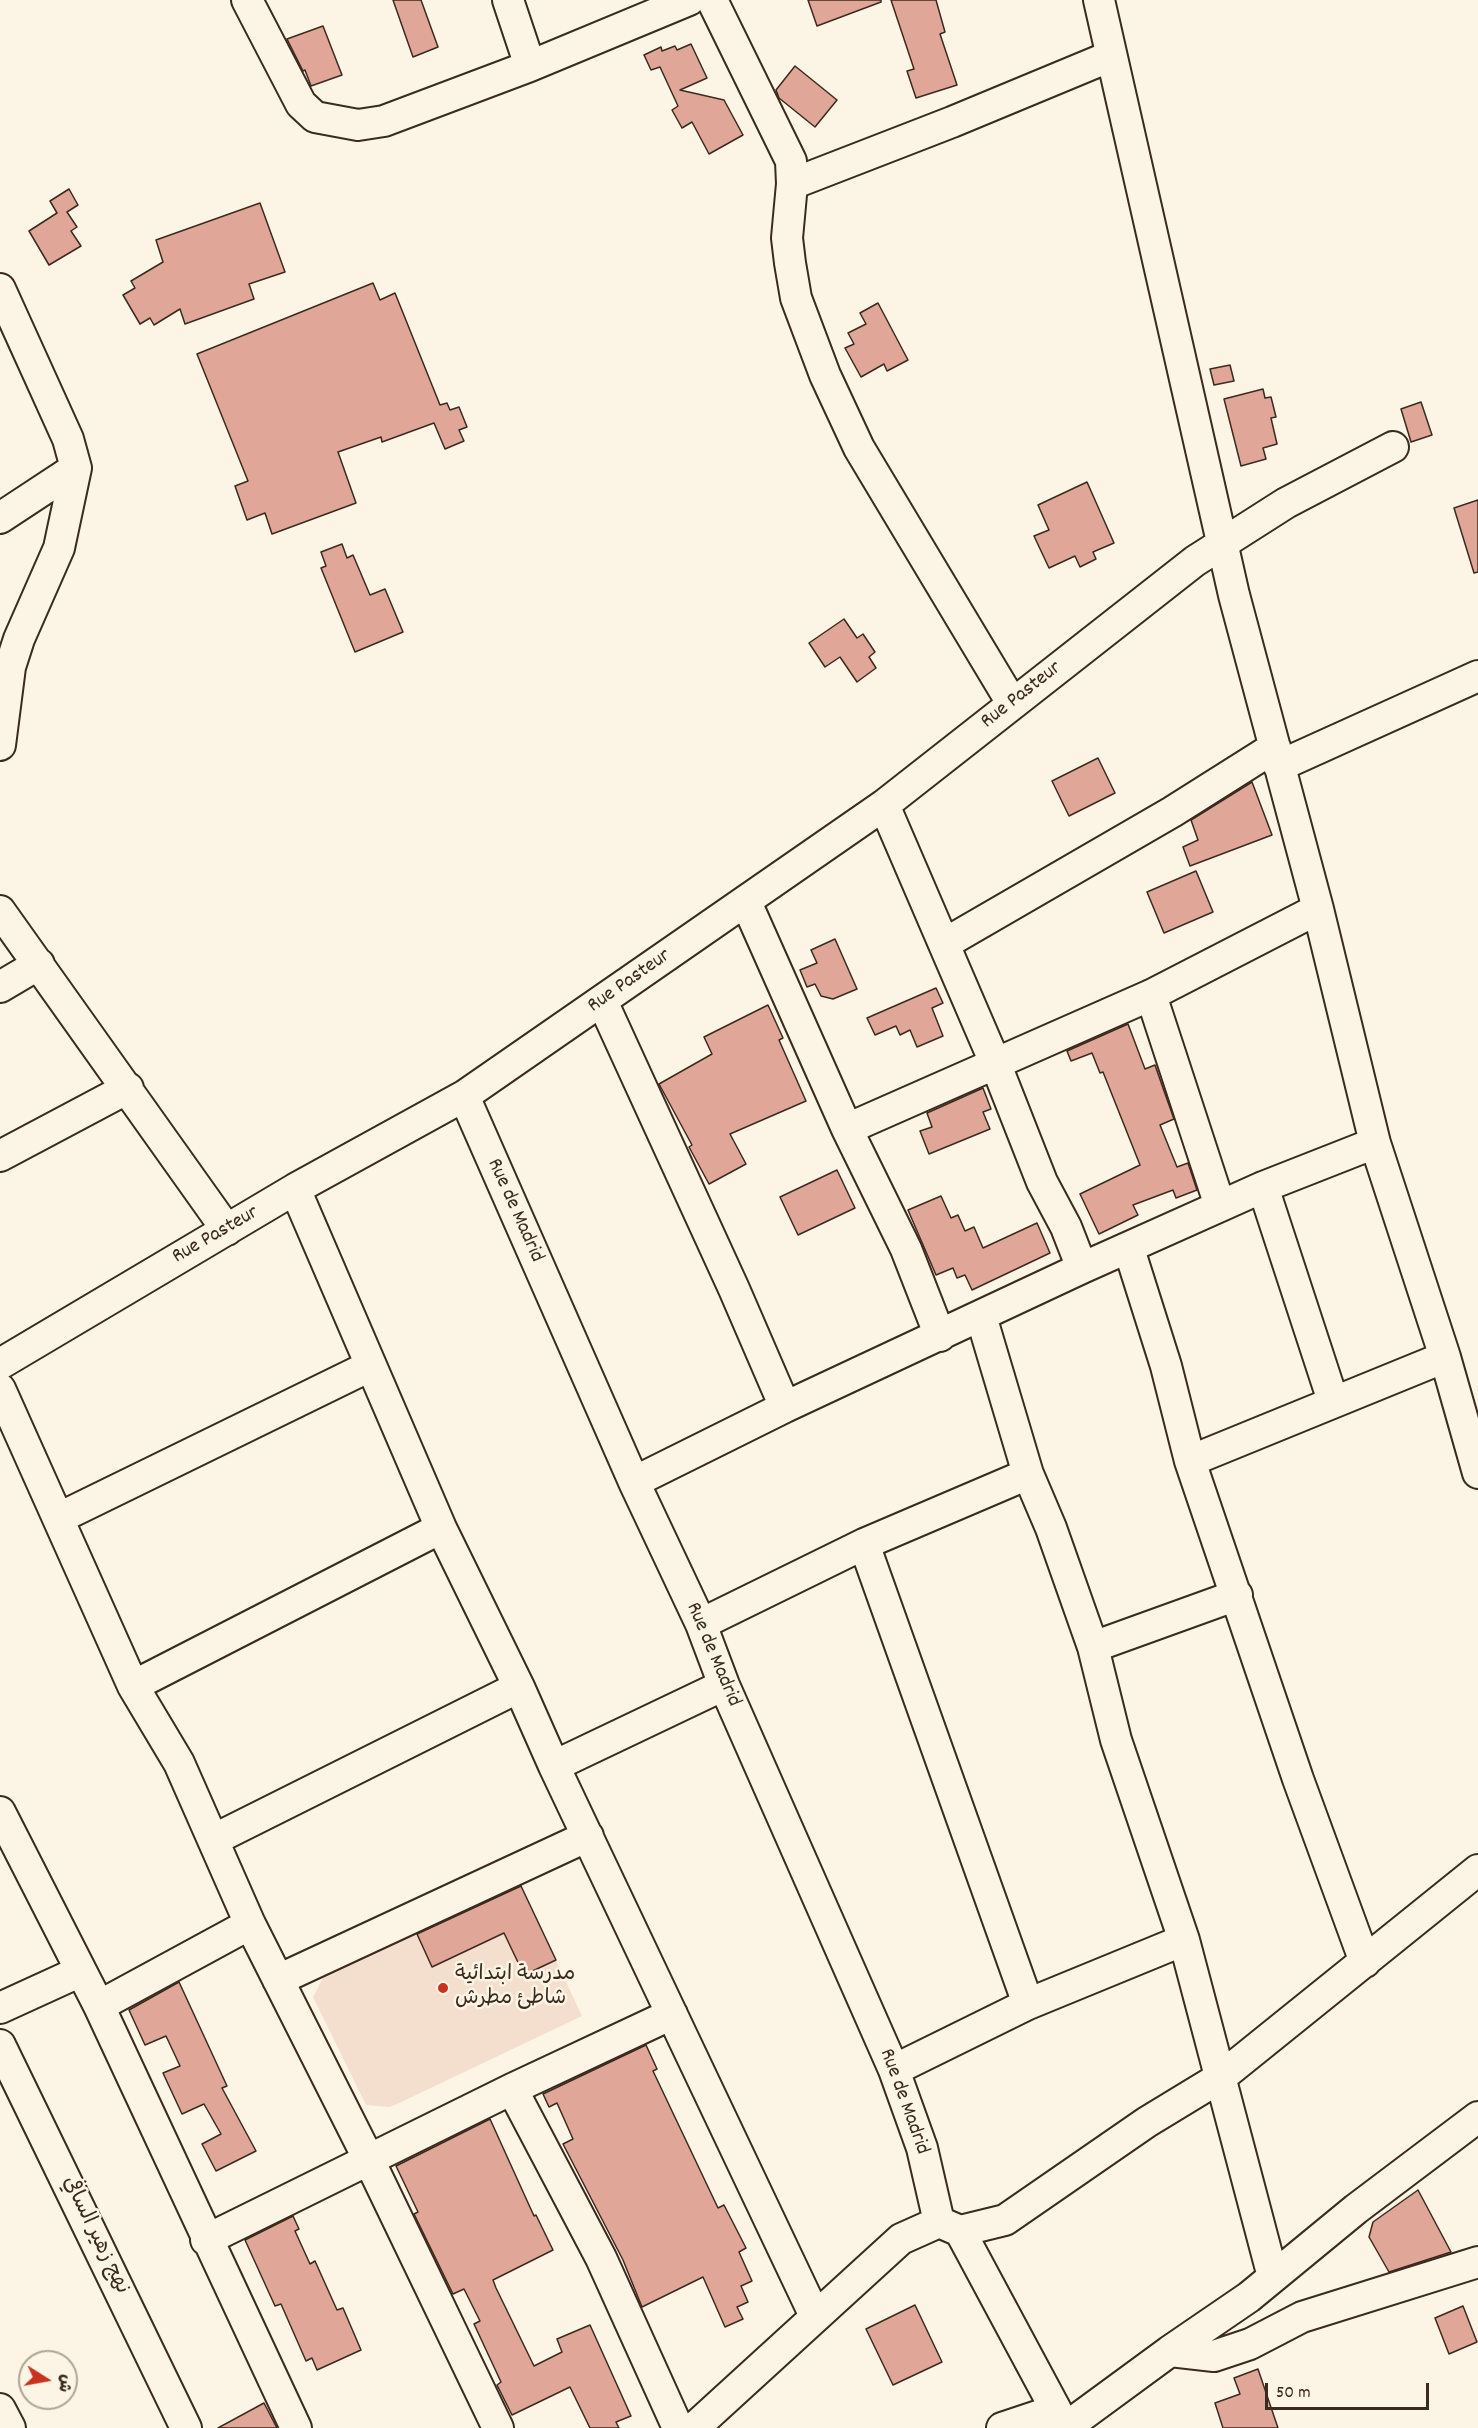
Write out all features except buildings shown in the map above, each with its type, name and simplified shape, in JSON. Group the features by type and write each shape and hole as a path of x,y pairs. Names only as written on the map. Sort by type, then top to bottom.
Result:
{"street":[{"path":"247,0 301,104 315,117 358,125 384,121 530,66 689,0"},
{"path":"508,0 530,66"},
{"path":"712,0 791,161 792,184 787,238 796,298 825,375 859,448 1012,703"},
{"path":"1099,0 1222,543 1318,909 1375,1143 1445,1357 1478,1473"},
{"path":"792,184 952,122 1112,56"},
{"path":"0,289 68,439 76,468 59,548 19,639 10,667 0,745"},
{"name":"Rue Pasteur","path":"0,1364 295,1189 464,1096 884,805 1012,703 1222,543 1286,503 1393,447"},
{"path":"0,518 76,468"},
{"path":"944,944 1153,823 1277,756 1478,676"},
{"path":"884,805 996,1065 1042,1182 1066,1227 1082,1268"},
{"path":"746,902 847,1129 906,1249 940,1336"},
{"path":"847,1129 1151,995 1318,909"},
{"path":"0,911 227,1230"},
{"path":"0,987 39,964"},
{"path":"1151,995 1220,1206"},
{"path":"602,1001 729,1278 785,1407"},
{"path":"0,1156 128,1088"},
{"name":"Rue de Madrid","path":"464,1096 634,1482 700,1624 724,1685 894,2070 949,2226 1061,2422"},
{"path":"634,1482 785,1407 1082,1268 1129,1249 1263,1187 1375,1143"},
{"path":"1263,1187 1333,1401"},
{"path":"295,1189 441,1528 519,1687 554,1766 815,2316"},
{"path":"1129,1249 1166,1366 1190,1461 1298,1779 1365,1962"},
{"path":"981,1316 1028,1474 1051,1528 1093,1647 1116,1740 1184,1940 1273,2277"},
{"path":"1190,1461 1445,1357"},
{"path":"59,1518 370,1366"},
{"path":"0,1389 134,1686 179,1763 250,1924 369,2160 498,2428"},
{"path":"700,1624 864,1544 1028,1474"},
{"path":"134,1686 441,1528"},
{"path":"864,1544 1028,2004"},
{"path":"1093,1647 1237,1594"},
{"path":"554,1766 724,1685"},
{"path":"213,1840 519,1687"},
{"path":"0,1812 99,2006 206,2240 296,2428"},
{"path":"278,1980 588,1836"},
{"path":"694,2428 901,2238 949,2226 1005,2220 1147,2122 1221,2077 1478,1870"},
{"path":"99,2006 250,1924"},
{"path":"894,2070 1028,2004 1184,1940"},
{"path":"0,2008 81,1971"},
{"path":"206,2240 512,2089 672,2014"},
{"name":"نهج زهير السافي","path":"0,2045 186,2428"},
{"path":"512,2089 601,2258 678,2428"},
{"path":"1002,2428 1061,2422 1170,2351 1273,2277 1478,2117"},
{"path":"1170,2351 1214,2356 1250,2344 1302,2317 1478,2262"},
{"path":"0,2409 10,2428"}],"shaded area":[{"name":"مدرسة ابتدائية شاطئ مطرش","path":"519,1882 582,2016 395,2105 389,2107 366,2105 313,1997 323,1978"}],"place":[{"name":"مدرسة ابتدائية شاطئ مطرش","path":"443,1988"}]}
